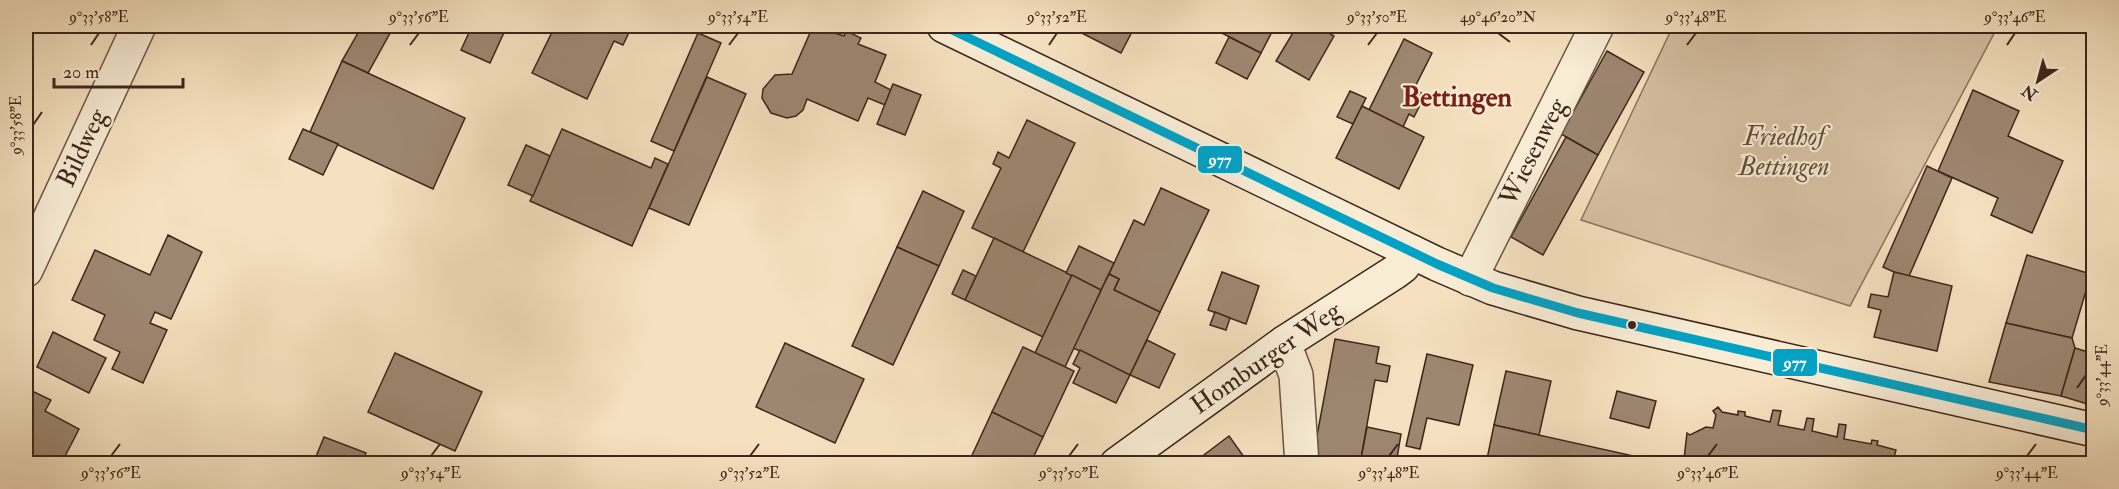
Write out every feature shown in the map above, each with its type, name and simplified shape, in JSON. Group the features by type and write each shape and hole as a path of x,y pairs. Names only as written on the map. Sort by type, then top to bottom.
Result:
{"street":[{"name":"Bildweg","path":"26,270 139,26"},
{"path":"944,26 1470,279 1538,302 1614,322 2094,430"},
{"name":"Wiesenweg","path":"1470,279 1597,26"},
{"name":"Homburger Weg","path":"1117,464 1284,343 1395,272 1403,266 1412,252"},
{"path":"1284,343 1296,375 1302,464"}],"green space":[{"name":"Friedhof Bettingen","path":"1673,26 1998,26 1850,306 1581,220"}],"building":[{"path":"362,26 394,26 368,73 342,61"},
{"path":"472,26 507,26 490,63 461,50"},
{"path":"555,26 632,26 623,45 614,41 587,99 532,73"},
{"path":"813,26 844,36 846,31 861,38 858,44 886,55 875,82 891,90 885,105 868,98 858,121 807,99 803,110 796,116 787,118 771,113 762,98 763,89 775,75 792,74"},
{"path":"1068,26 1135,26 1121,53"},
{"path":"1208,26 1275,26 1261,53"},
{"path":"1297,26 1330,26 1327,32 1334,36 1309,80 1276,61"},
{"path":"698,33 721,43 674,151 651,141"},
{"path":"1229,37 1261,53 1247,79 1216,63"},
{"path":"1404,39 1432,53 1414,89 1425,95 1414,117 1409,114 1403,127 1369,110"},
{"path":"1607,51 1644,72 1598,155 1561,134"},
{"path":"342,61 465,118 433,189 310,132"},
{"path":"707,77 746,94 689,225 649,208"},
{"path":"893,84 921,95 905,135 877,124"},
{"path":"1973,90 2019,111 2008,136 2063,161 2032,233 1991,215 1998,198 1938,171"},
{"path":"1350,91 1366,98 1353,124 1337,117"},
{"path":"1362,106 1424,137 1399,189 1336,158"},
{"path":"1027,120 1075,143 1023,252 972,228 1001,168 993,164 998,152 1009,158"},
{"path":"303,129 338,144 323,175 289,159"},
{"path":"562,129 651,168 655,158 668,164 632,246 530,201"},
{"path":"1566,137 1598,155 1543,255 1511,237"},
{"path":"526,145 550,156 533,196 508,185"},
{"path":"1927,166 1952,178 1909,276 1883,267"},
{"path":"1161,188 1209,210 1160,312 1114,290 1119,279 1109,274 1134,220 1144,225"},
{"path":"923,191 964,211 939,266 897,247"},
{"path":"168,235 202,252 171,319 155,312 150,323 167,330 143,383 112,369 120,352 94,340 105,315 72,300 95,250 150,275"},
{"path":"994,238 1072,275 1043,337 965,300"},
{"path":"1079,246 1114,263 1101,290 1066,273"},
{"path":"897,247 939,266 893,365 852,346"},
{"path":"2027,255 2091,274 2072,338 2006,323"},
{"path":"963,270 976,276 965,300 952,294"},
{"path":"1222,272 1259,286 1246,324 1208,310"},
{"path":"1894,272 1952,286 1937,351 1874,337 1881,310 1868,307 1871,294 1888,297"},
{"path":"1109,274 1119,279 1114,290 1160,312 1130,375 1073,348"},
{"path":"1072,275 1101,290 1065,367 1035,353"},
{"path":"1215,312 1230,318 1226,330 1210,325"},
{"path":"2006,323 2072,338 2075,348 2061,396 1989,382"},
{"path":"53,332 106,358 89,393 37,367"},
{"path":"2094,333 2094,406 2061,396 2075,348 2088,352"},
{"path":"1335,339 1379,347 1376,363 1390,366 1387,382 1375,380 1360,464 1313,457"},
{"path":"1147,340 1175,354 1159,388 1130,375"},
{"path":"785,343 864,379 835,443 756,407"},
{"path":"1023,347 1074,371 1043,437 992,412"},
{"path":"1080,350 1130,375 1116,403 1073,383 1080,368 1073,364"},
{"path":"395,353 482,392 455,451 368,412"},
{"path":"1427,354 1473,365 1459,425 1427,418 1420,449 1406,446"},
{"path":"1506,371 1551,381 1539,435 1494,425"},
{"path":"30,390 51,400 45,411 79,429 62,462 64,464 26,464 26,398"},
{"path":"1617,391 1656,401 1649,428 1610,418"},
{"path":"1718,407 1722,412 1738,415 1738,411 1745,412 1745,416 1770,422 1773,410 1781,411 1778,425 1804,430 1807,418 1814,419 1812,431 1837,437 1839,424 1846,425 1844,439 1871,444 1872,440 1878,441 1877,445 1896,450 1892,464 1680,464 1684,459 1687,433 1690,435 1706,427 1713,428 1716,415 1713,411"},
{"path":"992,412 1043,437 1030,464 968,464"},
{"path":"1494,425 1638,457 1636,464 1486,464"},
{"path":"1367,427 1401,434 1396,464 1360,464"},
{"path":"1229,436 1249,464 1192,464"},
{"path":"324,437 366,453 362,464 313,464"}],"transit line":[{"name":"977","path":"944,26 1437,264 1493,288 1578,313 2094,430"}],"district":[{"name":"Bettingen","path":"1457,97"}]}
